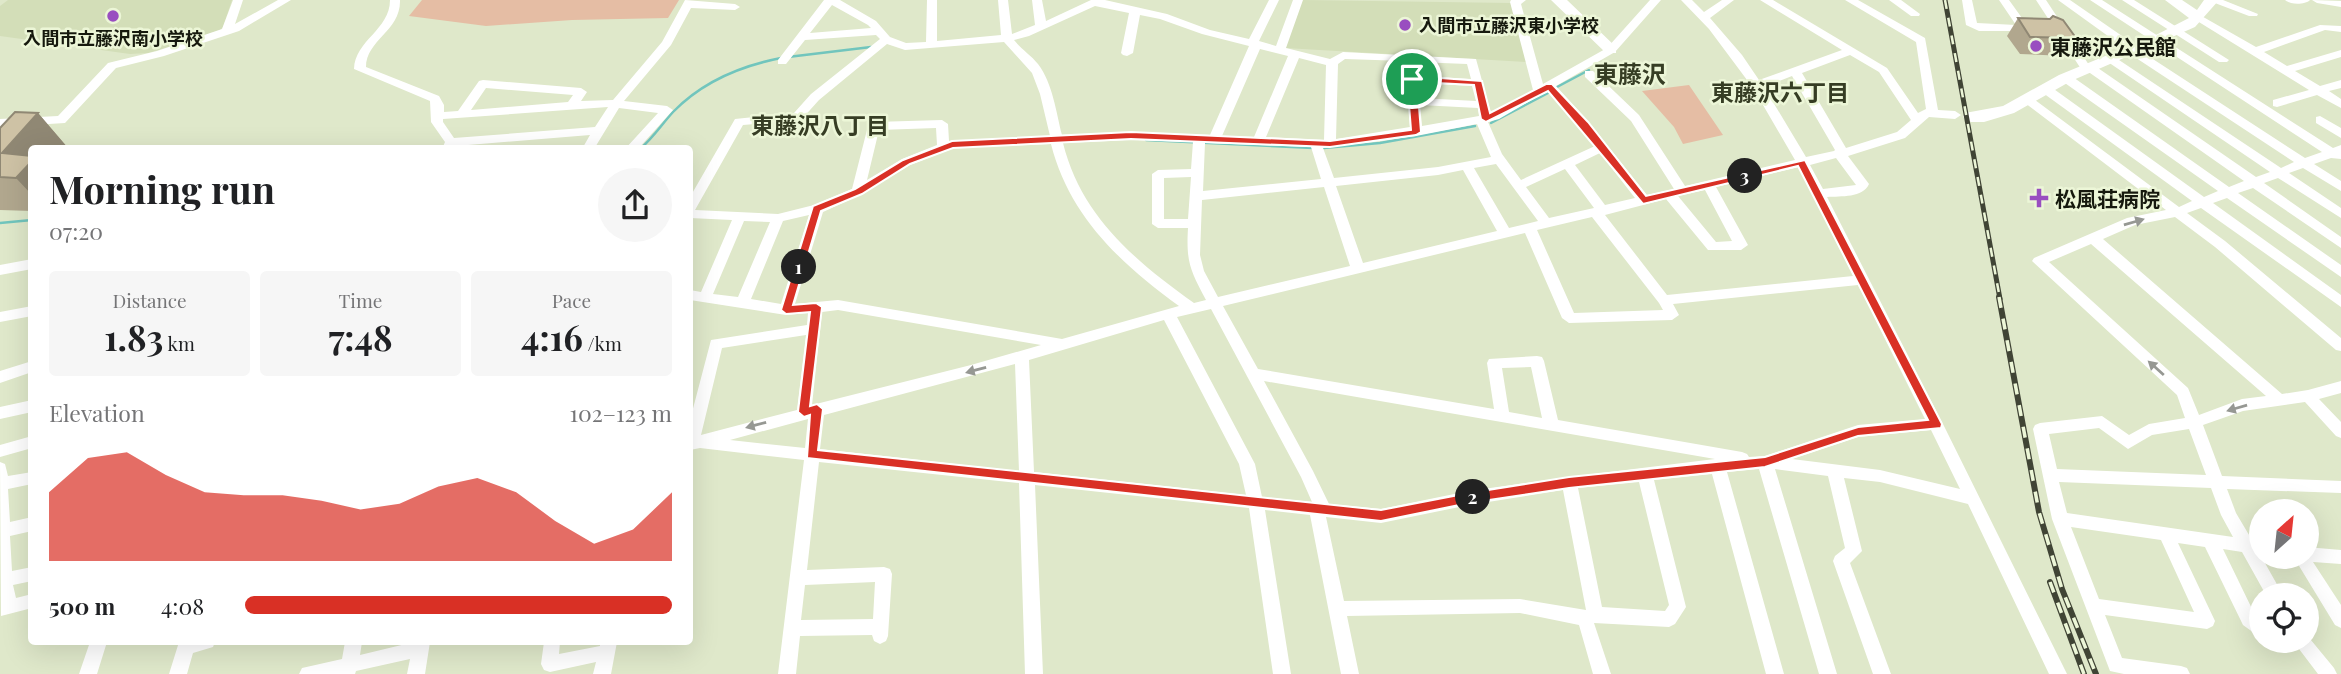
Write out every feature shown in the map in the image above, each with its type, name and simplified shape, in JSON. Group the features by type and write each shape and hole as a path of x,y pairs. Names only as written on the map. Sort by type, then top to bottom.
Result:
{"street":[{"path":"227,31 238,0"},
{"path":"0,123 61,120 111,65 160,54 246,26 266,9 286,0"},
{"path":"396,0 396,13 361,58 360,69 432,96 438,105 436,116 449,145 598,131"},
{"path":"782,62 831,0 872,23 882,35 905,47 1007,38 1041,27 1079,5 1098,1 1332,63"},
{"path":"931,46 932,0"},
{"path":"1003,0 1007,38 1037,70 1055,137 1071,182 1097,229 1150,280 1193,309"},
{"path":"1037,0 1041,27"},
{"path":"1127,52 1137,11 1149,0"},
{"path":"1214,140 1274,0"},
{"path":"1280,50 1298,0"},
{"path":"1521,0 1515,2 1544,89 1603,147 1643,200"},
{"path":"1558,0 1611,50"},
{"path":"693,214 778,218 817,209 858,191 906,162 943,146 1055,137 1131,135 1323,144 1416,132 1484,119 1544,89 1611,50 1657,0"},
{"path":"1686,0 1705,16 1755,86 1801,162 1936,424 2058,674"},
{"path":"1705,16 1729,0"},
{"path":"1765,0 1883,70 1916,119"},
{"path":"1850,0 1921,40 1932,112"},
{"path":"1894,0 1914,14"},
{"path":"1967,0 1972,25 1979,28 2041,28"},
{"path":"2004,0 2089,69 2341,243"},
{"path":"2041,0 2041,28"},
{"path":"2063,0 2341,187"},
{"path":"2095,0 2338,153"},
{"path":"2127,0 2218,62 2324,27 2341,29"},
{"path":"2172,0 2341,104"},
{"path":"693,443 1022,357 1168,314 1840,153 1901,135 1916,119 1932,112 1963,116 1990,115 2174,31 2198,17 2211,0 2253,14"},
{"path":"2290,0 2305,0"},
{"path":"2317,0 2341,4"},
{"path":"590,145 615,104 667,43 688,2 735,6"},
{"path":"802,37 882,35"},
{"path":"693,201 739,122 797,117 882,35"},
{"path":"1755,86 1851,51"},
{"path":"1258,142 1295,53"},
{"path":"2287,70 2341,53"},
{"path":"1358,269 1329,183 1323,144 1332,63 1343,55 1472,61 1484,119 1500,159 1546,223"},
{"path":"1411,58 1416,132"},
{"path":"2112,60 2341,214"},
{"path":"1795,71 1840,153 1863,184 1861,189 1818,194"},
{"path":"1589,74 1635,118 1676,193 1713,247 1741,244 1709,185"},
{"path":"2066,78 2341,272"},
{"path":"1412,79 1478,83"},
{"path":"462,114 483,84 581,92 571,107"},
{"path":"2277,103 2341,84"},
{"path":"2047,90 2341,302"},
{"path":"2027,100 2177,212 2341,346"},
{"path":"1414,101 1483,105"},
{"path":"436,116 615,104 667,110 635,145"},
{"path":"2320,120 2341,134"},
{"path":"858,191 874,126 942,124 943,146"},
{"path":"1199,139 1194,223 1195,263 1308,475 1321,511 1350,674"},
{"path":"1520,185 1603,147"},
{"path":"2249,542 2229,515 2220,483 2183,392 2039,261 2132,221 2177,212 2278,172 2338,153"},
{"path":"1197,196 1329,183 1466,166 1500,159"},
{"path":"1530,227 1569,318 1672,315 1568,165"},
{"path":"1466,166 1505,233"},
{"path":"1194,223 1158,223 1158,174 1198,173"},
{"path":"786,310 817,209"},
{"path":"705,297 739,218"},
{"path":"743,302 778,218"},
{"path":"2092,237 2281,401"},
{"path":"0,270 28,265"},
{"path":"1664,300 1862,280"},
{"path":"693,295 786,310 854,307 1065,344"},
{"path":"787,674 811,455 810,411 816,307"},
{"path":"0,317 28,313"},
{"path":"1168,314 1247,464 1256,503 1282,674"},
{"path":"693,439 716,344 813,329"},
{"path":"1022,357 1034,674"},
{"path":"1502,416 1494,363 1537,361 1551,424"},
{"path":"0,377 28,367"},
{"path":"1254,374 1765,462 1880,476 1973,499"},
{"path":"2181,674 2116,665 2060,519 2040,429 2102,422 2128,443 2149,430 2195,422 2242,405 2281,401 2341,387"},
{"path":"2308,396 2341,432"},
{"path":"0,413 28,407"},
{"path":"693,443 1381,516 1469,498 1569,483 1717,465 1765,462 1858,431 1936,424"},
{"path":"0,451 28,443"},
{"path":"1765,462 1828,674"},
{"path":"1717,465 1775,674"},
{"path":"1833,470 1854,551 1841,561 1882,674"},
{"path":"1337,609 1520,606 1590,616 1669,619 1678,607 1645,474"},
{"path":"2049,475 2341,487"},
{"path":"28,478 1,476 4,608 28,602"},
{"path":"1569,483 1602,674"},
{"path":"2060,519 2166,537 2249,547"},
{"path":"2,531 28,525"},
{"path":"2093,606 2207,621 2166,537"},
{"path":"2211,542 2249,620"},
{"path":"2319,555 2341,558"},
{"path":"2309,569 2341,620"},
{"path":"792,628 880,631 884,574 798,578"},
{"path":"2,581 28,575"},
{"path":"88,674 98,645"},
{"path":"178,674 187,645"},
{"path":"348,669 353,645"},
{"path":"552,645 550,664 608,647 602,674"},
{"path":"308,674 348,669 421,646 416,674"},
{"path":"2312,653 2328,674"}],"shaded area":[{"name":"入間市立藤沢南小学校","path":"8,0 232,0 223,27 217,33 148,53 130,54 0,36 0,6"},
{"path":"422,0 679,0 668,18 572,20 486,26 409,16"},
{"name":"入間市立藤沢東小学校","path":"1302,0 1511,3 1527,62 1285,48"},
{"path":"1689,85 1723,135 1683,144 1674,127 1642,91"}],"building":[{"path":"2053,16 2063,20 2076,38 2030,37 2018,18 2050,19"},
{"path":"15,112 38,113 2,153 28,156 28,165 16,178 0,177 0,128"}],"waterway":[{"path":"788,57 871,47"},
{"path":"644,145 673,112 710,83 751,65 781,58"},
{"path":"1557,87 1589,70"},
{"path":"1491,123 1550,92"},
{"path":"1324,148 1380,143 1475,126"},
{"path":"1146,140 1313,148"},
{"path":"0,223 28,220"}],"railway":[{"path":"1945,0 2000,299"},
{"path":"1999,297 2039,512 2062,589 2096,674"},
{"path":"2050,582 2084,674"}],"place":[{"name":"入間市立藤沢南小学校","path":"113,16"},
{"name":"入間市立藤沢東小学校","path":"1405,25"},
{"name":"東藤沢公民館","path":"2036,46"},
{"name":"松風荘病院","path":"2039,198"}],"district":[{"name":"東藤沢","path":"1630,73"},
{"name":"東藤沢六丁目","path":"1780,91"},
{"name":"東藤沢八丁目","path":"820,124"}],"route":[{"path":"1412,79 1478,83 1486,119 1549,86 1603,147 1643,200 1801,162 1936,424 1858,431 1818,442 1765,462 1717,465 1569,483 1469,498 1381,516 811,455 817,409 804,412 816,307 786,310 817,209 858,191 906,162 952,144 1131,135 1330,144 1416,132 1412,79"}]}
